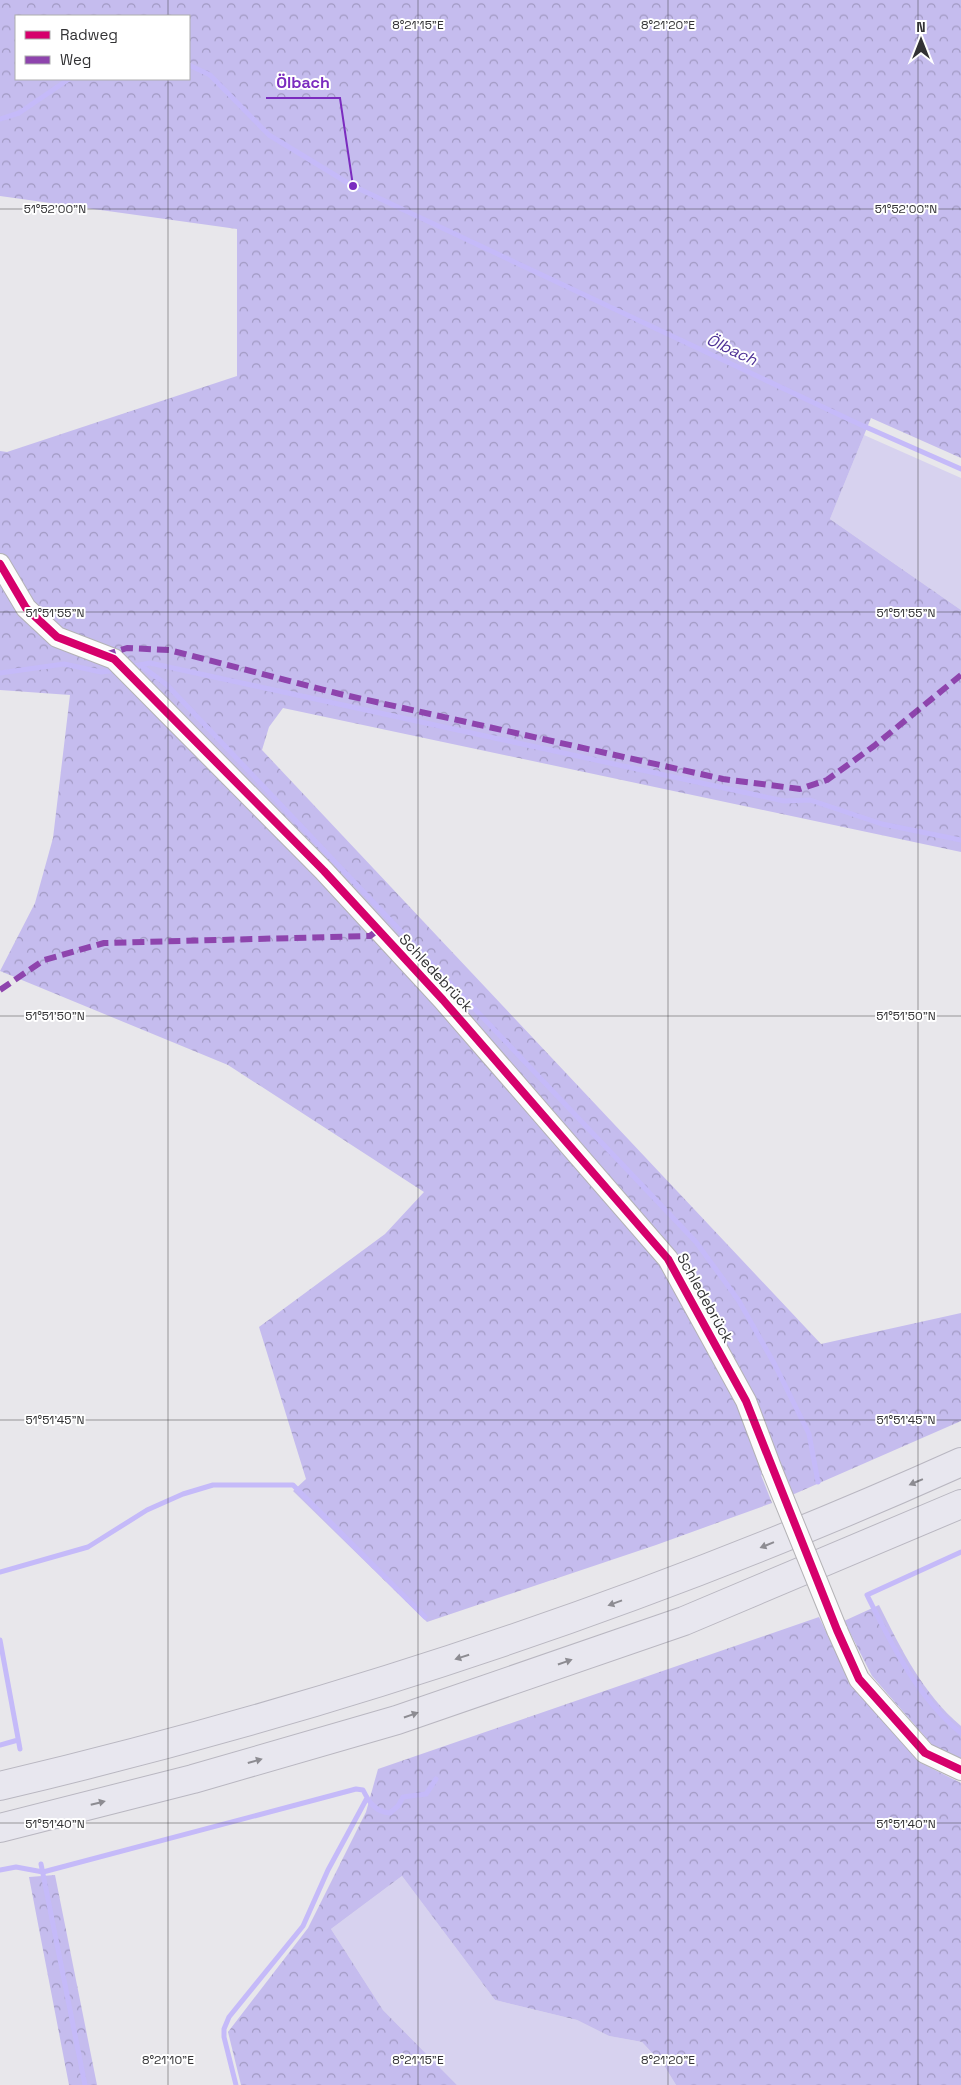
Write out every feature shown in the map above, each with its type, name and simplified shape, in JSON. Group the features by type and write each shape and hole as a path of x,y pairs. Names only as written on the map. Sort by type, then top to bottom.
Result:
{"highway":[{"path":"0,1786 184,1741 382,1683 524,1636 665,1585 775,1541 961,1462"},
{"path":"0,1828 193,1780 397,1720 684,1621 961,1504"}],"street":[{"name":"Schledebrück","path":"0,564 26,608 57,636 114,659 324,871 444,1000 668,1259 746,1401 772,1470 859,1680 925,1753 961,1770"}],"shaded area":[{"path":"864,435 961,478 961,610 830,519"},
{"path":"402,1876 495,2000 577,2020 609,2036 642,2042 665,2067 676,2085 457,2085 383,2010 331,1929"}],"green space":[{"path":"0,0 961,0 961,458 871,418 830,519 961,610 961,852 283,708 269,727 262,750 821,1344 961,1313 961,1421 792,1495 781,1467 761,1475 772,1503 656,1545 427,1622 293,1491 306,1479 259,1327 385,1234 424,1192 228,1065 0,971 35,903 53,838 70,695 0,690 0,451 7,452 237,376 237,229 0,196"},
{"path":"879,1605 924,1685 935,1700 961,1726 961,1761 934,1747 872,1676 844,1621"},
{"path":"819,1617 852,1685 921,1763 961,1783 961,2085 676,2085 665,2067 642,2042 609,2036 577,2020 495,2000 402,1876 331,1929 383,2010 457,2085 241,2085 228,2032 308,1928 366,1812 378,1769"},
{"path":"55,1875 97,2085 69,2085 29,1877"}],"waterway":[{"name":"Ölbach","path":"190,65 210,75 269,135 353,186 859,424 961,469"},
{"name":"Ölbach","path":"0,119 19,113 68,80"},
{"path":"134,666 150,663 784,801 810,800 882,824 961,840"},
{"path":"0,673 64,664 101,672 110,671"},
{"path":"140,665 167,685 696,1242 739,1301 775,1365 809,1434 818,1482"},
{"path":"0,1572 88,1547 147,1510 183,1494 213,1485 293,1485 425,1617"},
{"path":"961,1552 867,1595 896,1651 919,1687 945,1719 961,1733"},
{"path":"0,1640 20,1749"},
{"path":"0,1745 18,1740"},
{"path":"0,1870 16,1867 43,1872 356,1789 363,1790 370,1802 380,1811 390,1813 398,1806 403,1797 426,1794 436,1779"},
{"path":"236,2085 224,2037 224,2029 229,2017 303,1926 328,1870 367,1798"},
{"path":"41,1864 85,2085"}],"marked path":[{"path":"104,655 127,648 169,650 340,694 723,779 800,789 827,780 874,746 961,675"},
{"path":"0,990 44,960 104,943 370,936 378,930"}],"cycle path":[{"path":"0,564 26,608 57,637 114,659 324,871 443,1000 668,1259 746,1401 837,1630 859,1679 925,1753 961,1770"}],"place":[{"name":"Ölbach","path":"353,186"}]}
